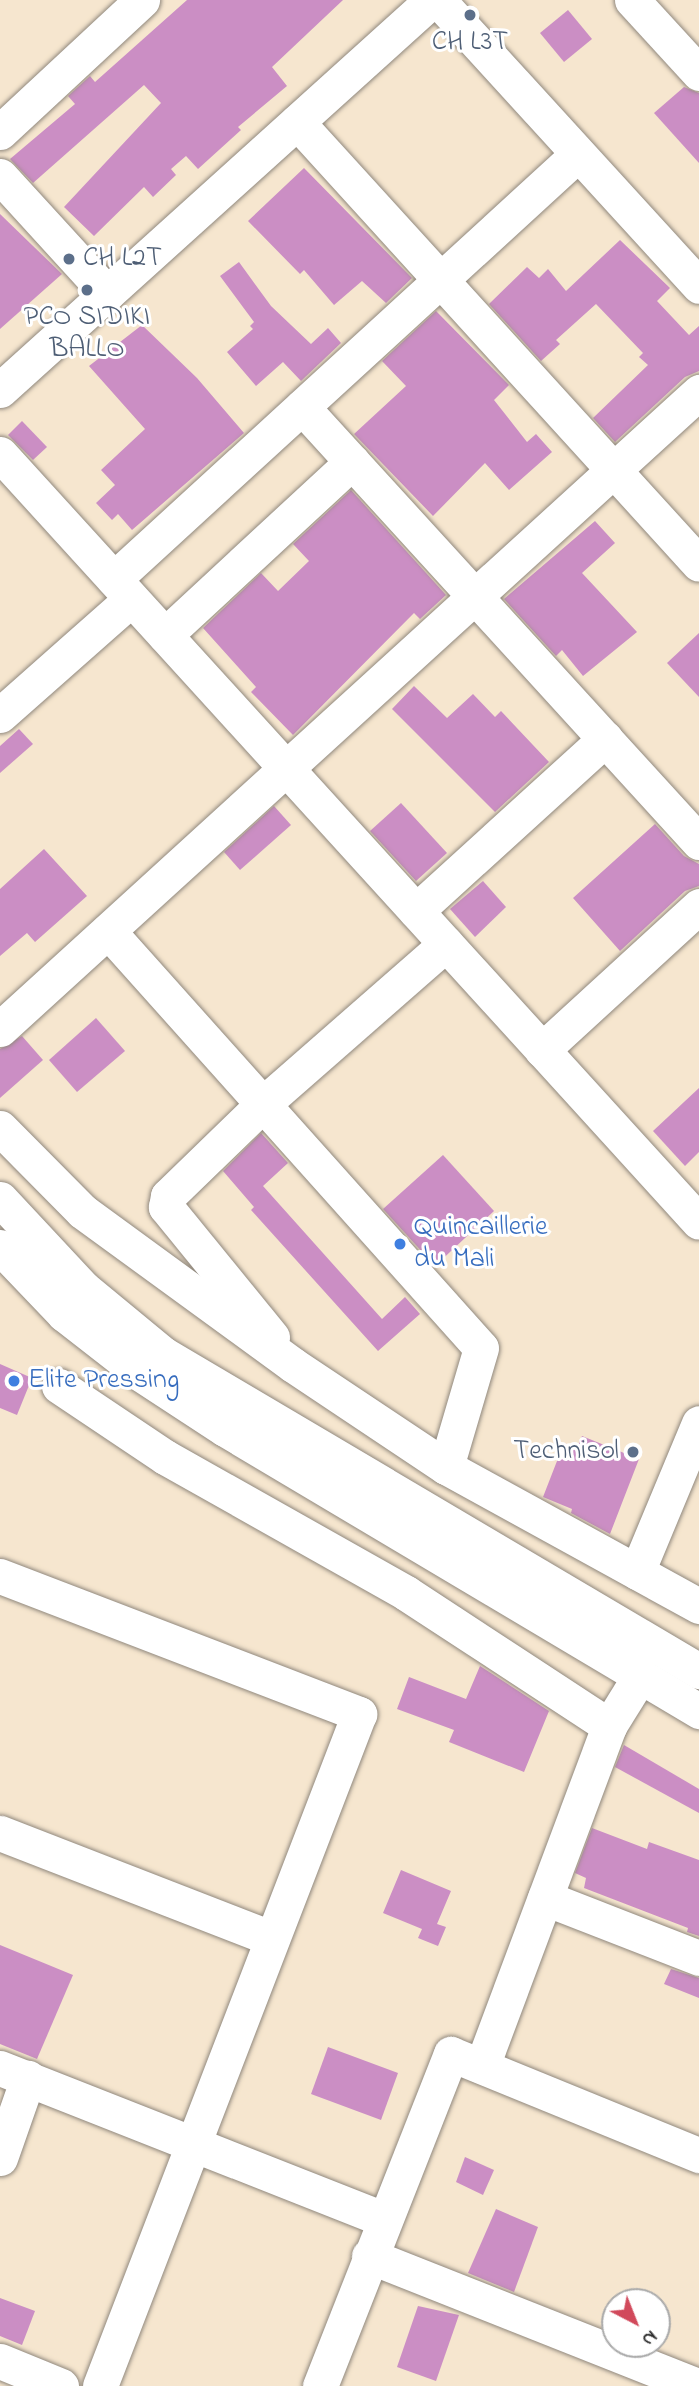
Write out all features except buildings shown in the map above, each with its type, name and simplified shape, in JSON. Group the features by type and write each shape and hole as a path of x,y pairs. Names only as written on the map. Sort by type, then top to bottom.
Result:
{"street":[{"path":"0,132 142,0"},
{"path":"0,390 432,0"},
{"path":"438,0 699,286"},
{"path":"632,0 699,73"},
{"path":"297,122 699,564"},
{"path":"0,715 302,407 578,154"},
{"path":"0,176 107,293"},
{"path":"0,1029 699,392"},
{"path":"302,407 699,842"},
{"path":"0,454 699,1222"},
{"path":"165,635 352,462"},
{"path":"416,911 605,739"},
{"path":"542,1050 699,906"},
{"path":"107,931 481,1348 446,1467"},
{"path":"166,1207 168,1196 263,1104 446,944"},
{"path":"0,1128 82,1211 293,1365 446,1467 699,1606"},
{"path":"0,1199 83,1287 163,1354 699,1671"},
{"path":"110,1231 166,1207"},
{"path":"166,1207 237,1289 293,1365"},
{"path":"0,1247 64,1314 141,1374 225,1429 699,1711"},
{"path":"59,1386 164,1457 405,1593 609,1726"},
{"path":"637,1572 699,1423"},
{"path":"0,1576 359,1714 100,2386"},
{"path":"482,2066 609,1726 640,1676"},
{"path":"0,1833 271,1938"},
{"path":"545,1898 699,1958"},
{"path":"320,2386 369,2256 451,2054 699,2155"},
{"path":"0,2158 14,2073 384,2219"},
{"path":"369,2256 697,2386"},
{"path":"0,2361 52,2384"}],"place":[{"name":"CH L3T","path":"470,15"},
{"name":"CH L2T","path":"69,259"},
{"name":"PCO SIDIKI BALLO","path":"87,290"},
{"name":"Quincaillerie du Mali","path":"400,1244"},
{"name":"Elite Pressing","path":"14,1381"},
{"name":"Technisol","path":"633,1452"}]}
